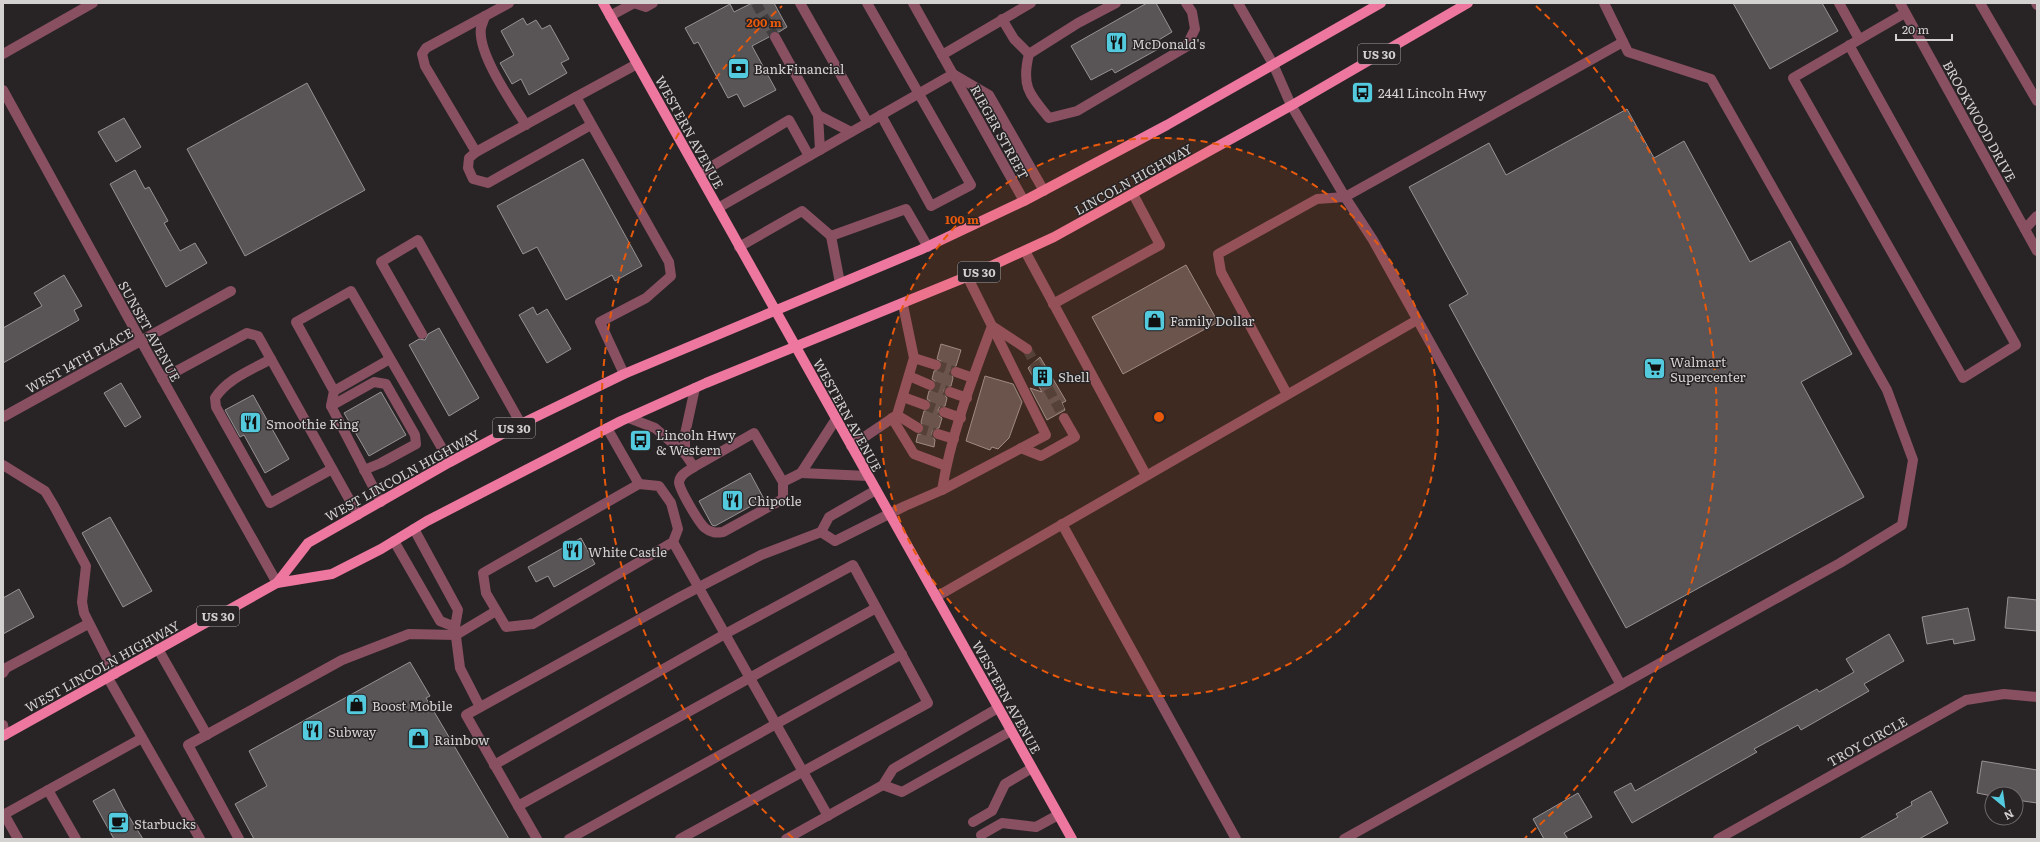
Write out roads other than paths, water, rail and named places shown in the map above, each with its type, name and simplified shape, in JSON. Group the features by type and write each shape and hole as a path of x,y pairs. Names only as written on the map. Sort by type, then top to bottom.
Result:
{"main road":[{"name":"WESTERN AVENUE","path":"603,3 1072,839"},
{"name":"US 30","path":"775,310 928,247 1044,191 1167,126 1381,3"},
{"name":"LINCOLN HIGHWAY","path":"796,347 903,304 1054,238 1291,105 1468,3"},
{"name":"WEST LINCOLN HIGHWAY","path":"277,583 308,543 450,462 521,424 624,374 775,310"},
{"name":"WEST LINCOLN HIGHWAY","path":"4,732 111,676 277,583 332,574 414,529 607,428 694,388 796,347"}],"street":[{"path":"3,54 93,3"},
{"path":"476,152 425,66 422,54 426,48 509,3"},
{"path":"610,16 634,3 646,7 653,3"},
{"path":"800,3 868,123"},
{"path":"867,3 971,185 931,206 881,115"},
{"name":"RIEGER STREET","path":"913,3 1024,201"},
{"path":"942,55 1031,3"},
{"path":"1116,3 1078,23 1029,54 1025,72 1030,94 1049,118 1076,111 1186,47 1195,29 1192,12 1186,3"},
{"path":"1238,3 1273,64 1291,105 1345,197 1373,240 1621,685"},
{"path":"1344,839 1840,563 1902,525 1913,460 1887,390 1711,79 1628,52 1604,3"},
{"path":"1839,3 1860,39"},
{"name":"BROOKWOOD DRIVE","path":"1900,3 2037,251"},
{"path":"1980,3 2037,102"},
{"path":"1849,46 2016,346 1963,378 1793,78 1905,13"},
{"path":"485,16 481,28 484,47 490,62 526,125"},
{"path":"1002,19 1014,39 1029,54"},
{"path":"775,37 818,115 820,150"},
{"path":"1287,394 1221,272 1218,254 1317,199 1345,197 1623,42"},
{"path":"591,125 488,183 473,179 468,168 469,158 476,152 637,64"},
{"path":"718,208 953,74"},
{"name":"RIEGER STREET","path":"953,74 989,95 1044,191"},
{"name":"SUNSET AVENUE","path":"3,90 162,379 277,583"},
{"path":"576,97 669,262 671,276 651,294 600,322 624,374"},
{"path":"818,115 851,132"},
{"path":"699,174 789,120 809,156"},
{"path":"1054,304 1160,245 1133,194"},
{"path":"831,236 906,209 928,247"},
{"path":"739,247 802,211 831,236 840,283"},
{"path":"2025,229 2037,216"},
{"path":"422,334 381,262 418,240 521,424"},
{"path":"1025,251 1146,475"},
{"path":"821,532 835,541 942,490 1046,434 967,276"},
{"name":"WEST 14TH PLACE","path":"3,417 231,291"},
{"path":"381,502 331,406 334,391 296,322 351,291 450,462"},
{"path":"851,446 895,416 903,397 914,358 903,304"},
{"path":"936,597 1417,320"},
{"path":"992,326 1027,349"},
{"path":"942,490 946,466 960,418 992,326"},
{"path":"162,379 247,333 258,336 358,515"},
{"path":"914,358 936,365"},
{"path":"271,359 220,389 215,398 216,408 270,503 332,469"},
{"path":"334,391 390,359"},
{"path":"956,372 973,378"},
{"path":"909,376 930,385"},
{"path":"331,406 374,382 386,384 415,435 416,444 381,463 364,470"},
{"path":"685,454 685,434 694,388"},
{"path":"950,392 967,398"},
{"path":"903,397 925,405"},
{"path":"944,412 960,418"},
{"path":"895,416 918,428"},
{"path":"895,416 914,454 946,466"},
{"path":"629,418 655,428 685,454 694,467"},
{"path":"1021,448 1041,456 1075,437 1064,418"},
{"path":"801,473 836,419"},
{"path":"607,428 639,484"},
{"path":"754,433 783,482 783,499 723,532 714,533 705,528 680,489 679,481 682,474 694,467 754,433"},
{"path":"938,434 954,439"},
{"path":"3,466 45,491 86,566 82,602 88,624 111,676 142,738 200,839"},
{"path":"783,482 801,473 868,476"},
{"path":"639,484 659,486 671,503 678,529 673,542 533,624 506,627 486,594 484,573 639,484"},
{"path":"537,839 466,716 698,588 761,555 821,532 829,517 876,490"},
{"path":"1062,524 1236,839"},
{"path":"414,529 458,610 455,631 460,668 480,708"},
{"path":"394,541 440,621 455,631"},
{"path":"673,542 828,816"},
{"path":"494,765 725,634 853,565 928,703 680,839"},
{"path":"518,806 876,608"},
{"path":"239,839 188,745 342,660 409,634 455,631 496,611"},
{"path":"3,673 6,668 88,624"},
{"path":"158,649 207,735"},
{"path":"569,839 902,654"},
{"name":"TROY CIRCLE","path":"1718,839 1966,700 2004,694 2037,697"},
{"path":"786,839 883,785 893,769 998,708"},
{"path":"883,785 902,792 1011,731"},
{"path":"18,839 4,814 142,738"},
{"path":"974,822 992,811 1005,784 1032,768"},
{"path":"48,790 76,839"},
{"path":"981,835 1002,823 1036,827 1058,815"}],"tunnel":[{"path":"756,3 775,37"},
{"path":"1027,349 1064,418"},
{"path":"936,365 956,372"},
{"path":"930,385 950,392"},
{"path":"925,405 944,412"},
{"path":"918,428 938,434"}],"place":[{"name":"McDonald's","path":"1117,43"},
{"name":"BankFinancial","path":"738,68"},
{"name":"2441 Lincoln Hwy","path":"1362,92"},
{"name":"Family Dollar","path":"1155,320"},
{"name":"Walmart Supercenter","path":"1655,368"},
{"name":"Shell","path":"1042,376"},
{"name":"Smoothie King","path":"250,423"},
{"name":"Lincoln Hwy & Western","path":"640,441"},
{"name":"Chipotle","path":"732,500"},
{"name":"White Castle","path":"573,551"},
{"name":"Boost Mobile","path":"356,705"},
{"name":"Subway","path":"312,731"},
{"name":"Rainbow","path":"418,739"},
{"name":"Starbucks","path":"119,823"}]}
